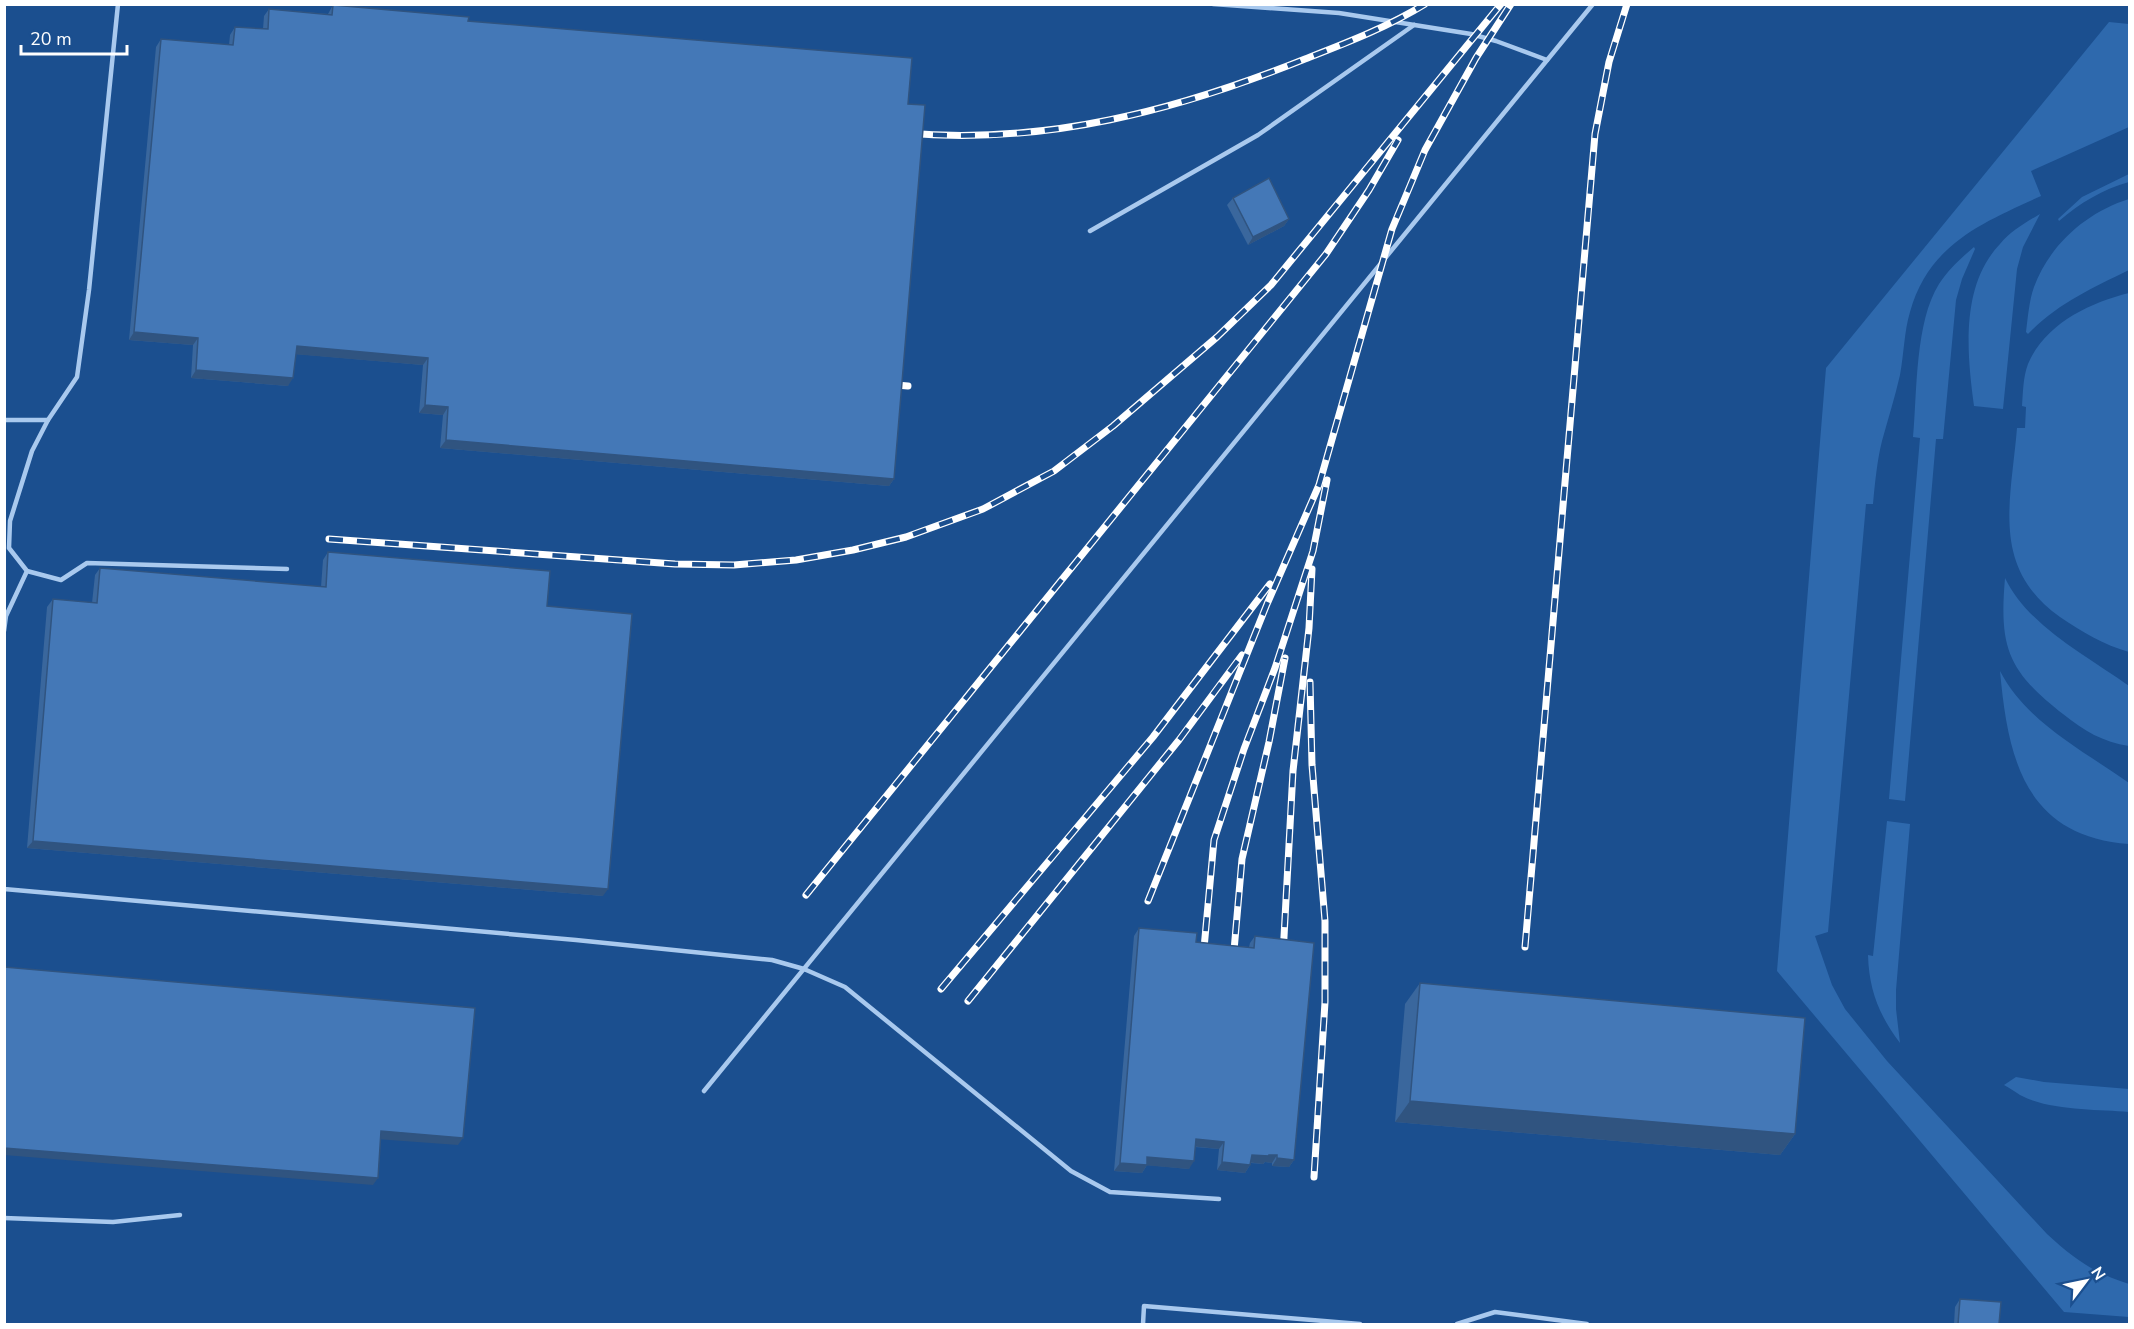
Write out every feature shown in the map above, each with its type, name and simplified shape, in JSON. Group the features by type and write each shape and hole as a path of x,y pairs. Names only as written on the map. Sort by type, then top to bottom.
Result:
{"lane":[{"path":"118,4 89,290 77,376 48,420 32,451 10,521 9,548 27,571 62,580 87,563 287,569"},
{"path":"1213,4 1339,13 1476,35 1547,60"},
{"path":"1339,13 1340,4"},
{"path":"704,1091 1593,4"},
{"path":"1090,231 1258,135 1414,25"},
{"path":"4,420 48,420"},
{"path":"4,631 6,616 27,571"},
{"path":"4,889 772,960 804,969 845,987 1071,1171 1110,1192 1219,1199"},
{"path":"4,1218 113,1222 180,1215"},
{"path":"1143,1324 1144,1306 1360,1324"},
{"path":"1457,1324 1495,1312 1587,1324"}],"shaded area":[{"path":"2109,22 2129,24 2129,127 2031,171 2041,196 1979,227 1944,253 1930,269 1910,312 1900,375 1879,456 1873,504 1866,504 1828,932 1815,936 1832,985 1845,1009 1887,1061 2047,1234 2085,1264 2129,1284 2129,1317 2064,1312 1777,971 1826,368"},
{"path":"2129,174 2129,182 2092,197 2059,221 2058,219 2082,197"},
{"path":"2129,199 2129,270 2063,305 2028,334 2026,332 2032,292 2050,257 2060,244 2085,221"},
{"path":"2040,214 2023,247 2017,269 2003,409 1974,406 1969,365 1969,321 1978,280 1987,261 2004,239"},
{"path":"1974,247 1956,300 1943,439 1936,439 1905,801 1889,799 1920,438 1913,437 1921,337 1931,300 1939,284 1955,264"},
{"path":"2130,293 2129,652 2085,633 2060,617 2038,598 2023,577 2014,555 2010,532 2010,507 2017,428 2025,428 2026,407 2022,406 2028,364 2045,337 2070,317 2114,297"},
{"path":"2005,578 2015,595 2043,625 2129,686 2129,746 2102,739 2079,726 2044,699 2019,671 2006,640"},
{"path":"2000,671 2011,689 2040,720 2075,747 2129,783 2129,844 2094,838 2066,826 2045,809 2028,788 2009,734"},
{"path":"1887,821 1910,824 1896,990 1900,1043 1886,1022 1873,991 1868,955 1873,956"},
{"path":"2016,1077 2044,1082 2129,1089 2129,1112 2059,1107 2032,1100 2004,1085"}],"building":[{"path":"333,5 469,17 468,21 912,58 908,104 925,105 894,479 446,440 448,407 425,405 428,358 297,346 293,378 196,370 198,338 134,332 161,39 233,45 235,27 268,29 269,9 332,15"},
{"path":"1269,178 1289,219 1253,237 1233,198"},
{"path":"328,552 550,571 547,606 632,614 608,889 33,841 53,599 97,603 100,568 326,587"},
{"path":"1139,928 1197,933 1196,942 1254,948 1255,936 1314,943 1294,1160 1277,1158 1277,1155 1252,1155 1250,1165 1222,1162 1224,1142 1196,1139 1194,1161 1147,1157 1147,1165 1120,1163"},
{"path":"4,967 475,1008 463,1138 381,1131 378,1178 4,1148"},
{"path":"1420,983 1805,1018 1795,1134 1410,1101"},
{"path":"1960,1299 2001,1302 1999,1324 1958,1324"}],"railway":[{"path":"905,133 1009,134 1059,129 1158,108 1256,78 1351,41 1425,4"},
{"path":"329,539 675,564 734,565 796,560 853,550 906,537 983,509 1054,471 1113,426 1217,337 1271,285 1501,4"},
{"path":"1148,901 1267,604 1319,485 1392,229 1425,150 1476,58 1511,4"},
{"path":"1525,947 1595,134 1609,62 1627,4"},
{"path":"806,895 1326,254 1369,190 1398,140"},
{"path":"885,384 908,386"},
{"path":"1203,959 1214,840 1244,749 1275,668 1313,551 1327,480"},
{"path":"1283,955 1293,771 1309,628 1312,569"},
{"path":"941,989 1153,737 1270,584"},
{"path":"968,1001 1179,740 1242,655"},
{"path":"1233,962 1242,859 1269,742 1285,658"},
{"path":"1310,682 1312,765 1325,921 1325,1002 1314,1177"}]}
